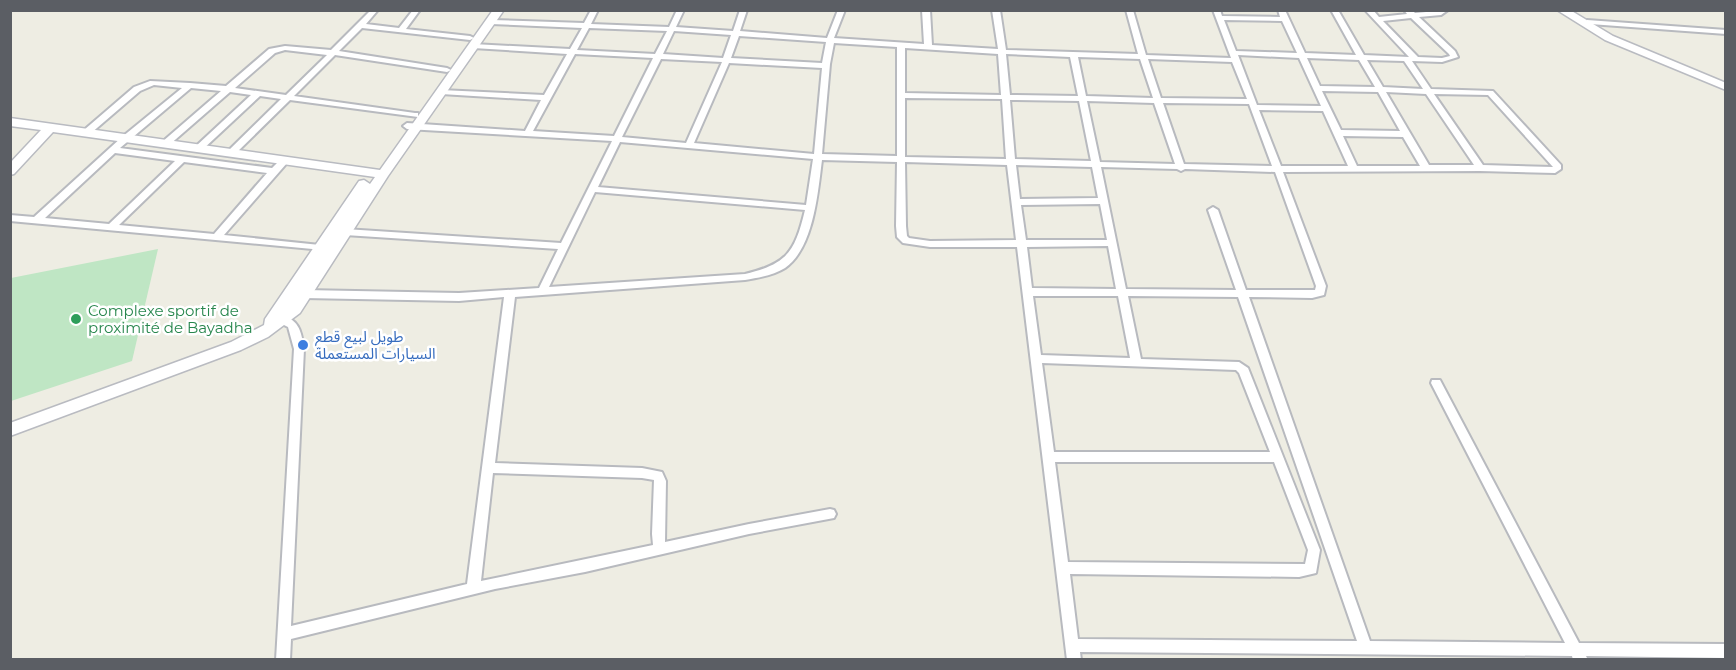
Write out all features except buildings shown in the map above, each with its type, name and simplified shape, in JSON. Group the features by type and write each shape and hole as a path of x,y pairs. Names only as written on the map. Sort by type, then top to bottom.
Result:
{"street":[{"path":"208,163 225,152 288,97 375,10"},
{"path":"401,30 417,10"},
{"path":"413,122 441,92 472,42 491,16 499,10"},
{"path":"527,134 595,10"},
{"path":"542,291 681,10"},
{"path":"689,146 726,61 744,10"},
{"path":"304,294 459,297 745,277 767,273 785,264 796,250 811,208 830,40 842,10"},
{"path":"926,10 928,46"},
{"path":"996,10 1002,52 1011,162 1074,660"},
{"path":"1129,10 1181,168"},
{"path":"1334,10 1426,168"},
{"path":"1368,10 1411,58 1429,92 1480,168"},
{"path":"1376,19 1409,13 1441,13 1445,10"},
{"path":"1562,10 1610,38 1725,87"},
{"path":"1574,10 1590,22 1661,55 1725,80"},
{"path":"491,16 586,26 672,29 1002,52 1143,57 1303,55 1451,59 1454,56 1409,13"},
{"path":"1028,292 1241,294 1320,292 1321,286 1317,273 1217,14 1283,15 1354,169"},
{"path":"1590,22 1725,32"},
{"path":"360,26 401,30 472,42 572,52 827,66"},
{"path":"280,318 321,248 378,173 447,70 472,42"},
{"path":"901,45 900,160 902,237 906,241 930,244 1112,243"},
{"path":"165,144 265,57 279,49 334,53 447,70"},
{"path":"1074,55 1136,362"},
{"path":"87,132 137,88 144,85 167,83 288,97 413,122 527,134 617,139 817,157 1181,168 1555,170 1558,167 1490,93 1318,88"},
{"path":"37,220 125,139 190,85"},
{"path":"441,92 546,98"},
{"path":"198,149 258,93"},
{"path":"900,95 1158,100 1328,109"},
{"path":"10,122 378,173"},
{"path":"10,171 50,128"},
{"path":"1338,133 1407,134"},
{"path":"113,150 274,171"},
{"path":"112,227 182,159"},
{"path":"216,238 284,161"},
{"path":"10,430 225,350 263,333 295,309 345,232 378,173"},
{"path":"592,189 811,208"},
{"path":"1016,202 1103,201"},
{"path":"1213,210 1366,648"},
{"path":"10,218 321,248"},
{"path":"345,232 564,246"},
{"path":"473,589 510,293"},
{"path":"280,318 294,326 298,349 283,660"},
{"path":"1036,359 1239,366 1244,371 1314,550 1311,569 1299,571 1062,568"},
{"path":"1436,383 1579,655"},
{"path":"1048,457 1278,457"},
{"path":"487,468 642,473 658,476 660,481 658,534 660,548"},
{"path":"284,634 473,589 830,514"},
{"path":"1072,645 1366,648 1579,655 1725,651"}],"green space":[{"name":"Complexe sportif de proximité de Bayadha","path":"158,249 132,361 11,401 11,278"}],"place":[{"name":"Complexe sportif de proximité de Bayadha","path":"76,319"},
{"name":"طويل لبيع قطع السيارات المستعملة","path":"303,345"}]}
